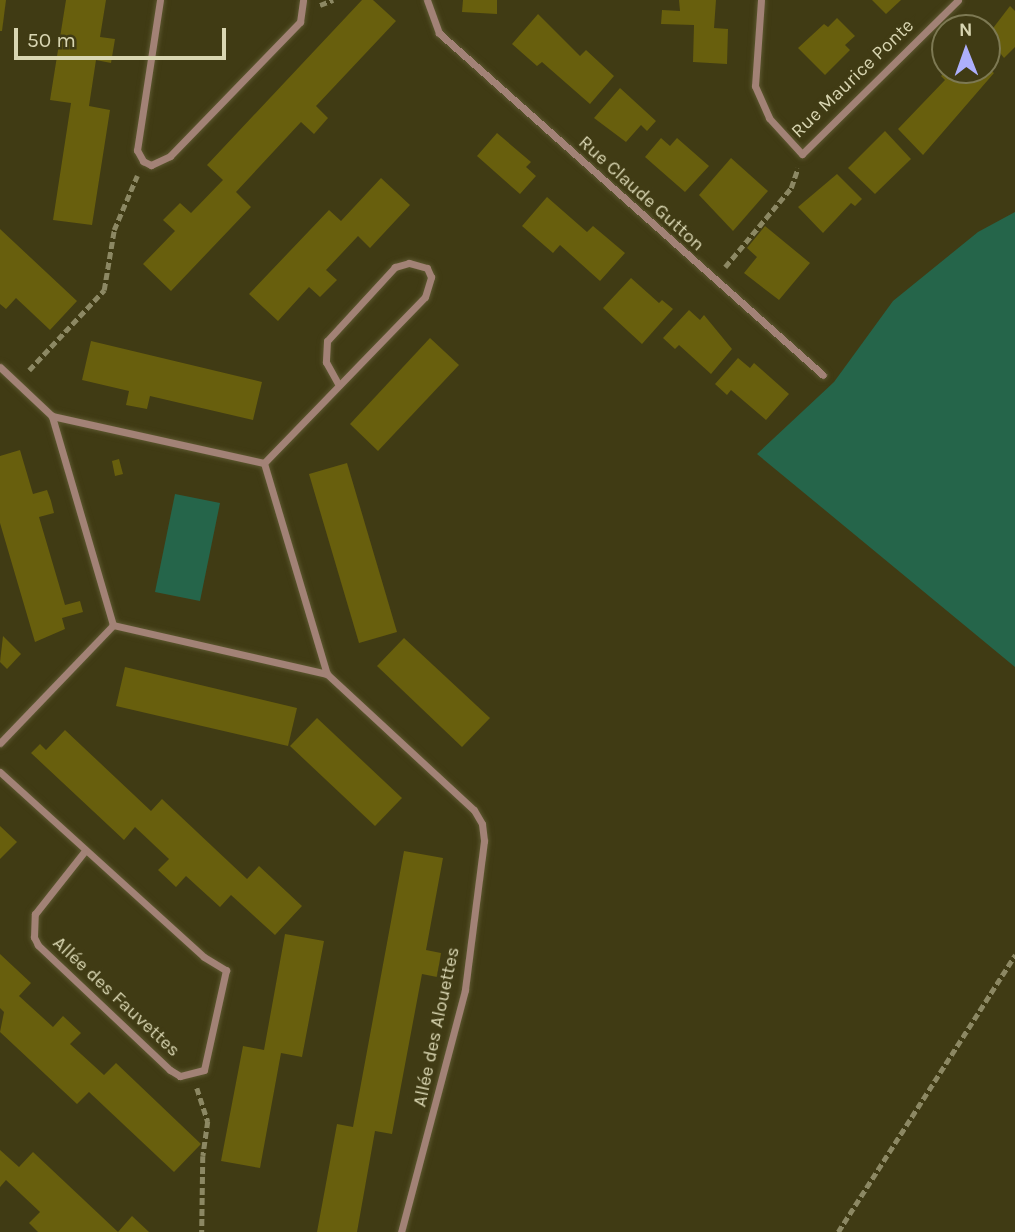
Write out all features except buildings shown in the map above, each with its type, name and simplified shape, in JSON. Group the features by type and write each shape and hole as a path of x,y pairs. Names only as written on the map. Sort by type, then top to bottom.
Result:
{"street":[{"path":"160,0 138,137 143,161 161,164 300,22 303,0"},
{"name":"Rue Claude Gutton","path":"428,0 439,33 713,281 823,375"},
{"name":"Rue Maurice Ponte","path":"761,0 755,86 769,118 802,154 958,0"},
{"path":"264,463 425,297 431,277 427,268 409,263 395,267 327,341 326,362 338,384"},
{"path":"0,367 52,416 113,625"},
{"path":"52,416 264,463"},
{"path":"113,625 327,674 264,463"},
{"path":"0,743 113,625"},
{"name":"Allée des Alouettes","path":"327,674 474,810 482,824 484,841 465,990 401,1232"},
{"name":"Allée des Fauvettes","path":"0,772 84,852 204,957 226,970 209,1059 204,1070 192,1075 170,1070 34,937 35,914 84,852"}],"path":[{"path":"713,281 790,188 802,154"},
{"path":"17,383 104,290 114,230 143,161"},
{"path":"838,1232 1015,955"},
{"path":"192,1075 208,1121 202,1156 202,1232"}],"green space":[{"path":"1015,212 1015,667 757,454 834,382 893,301 978,232"},
{"path":"175,494 220,503 200,601 155,592"}]}
